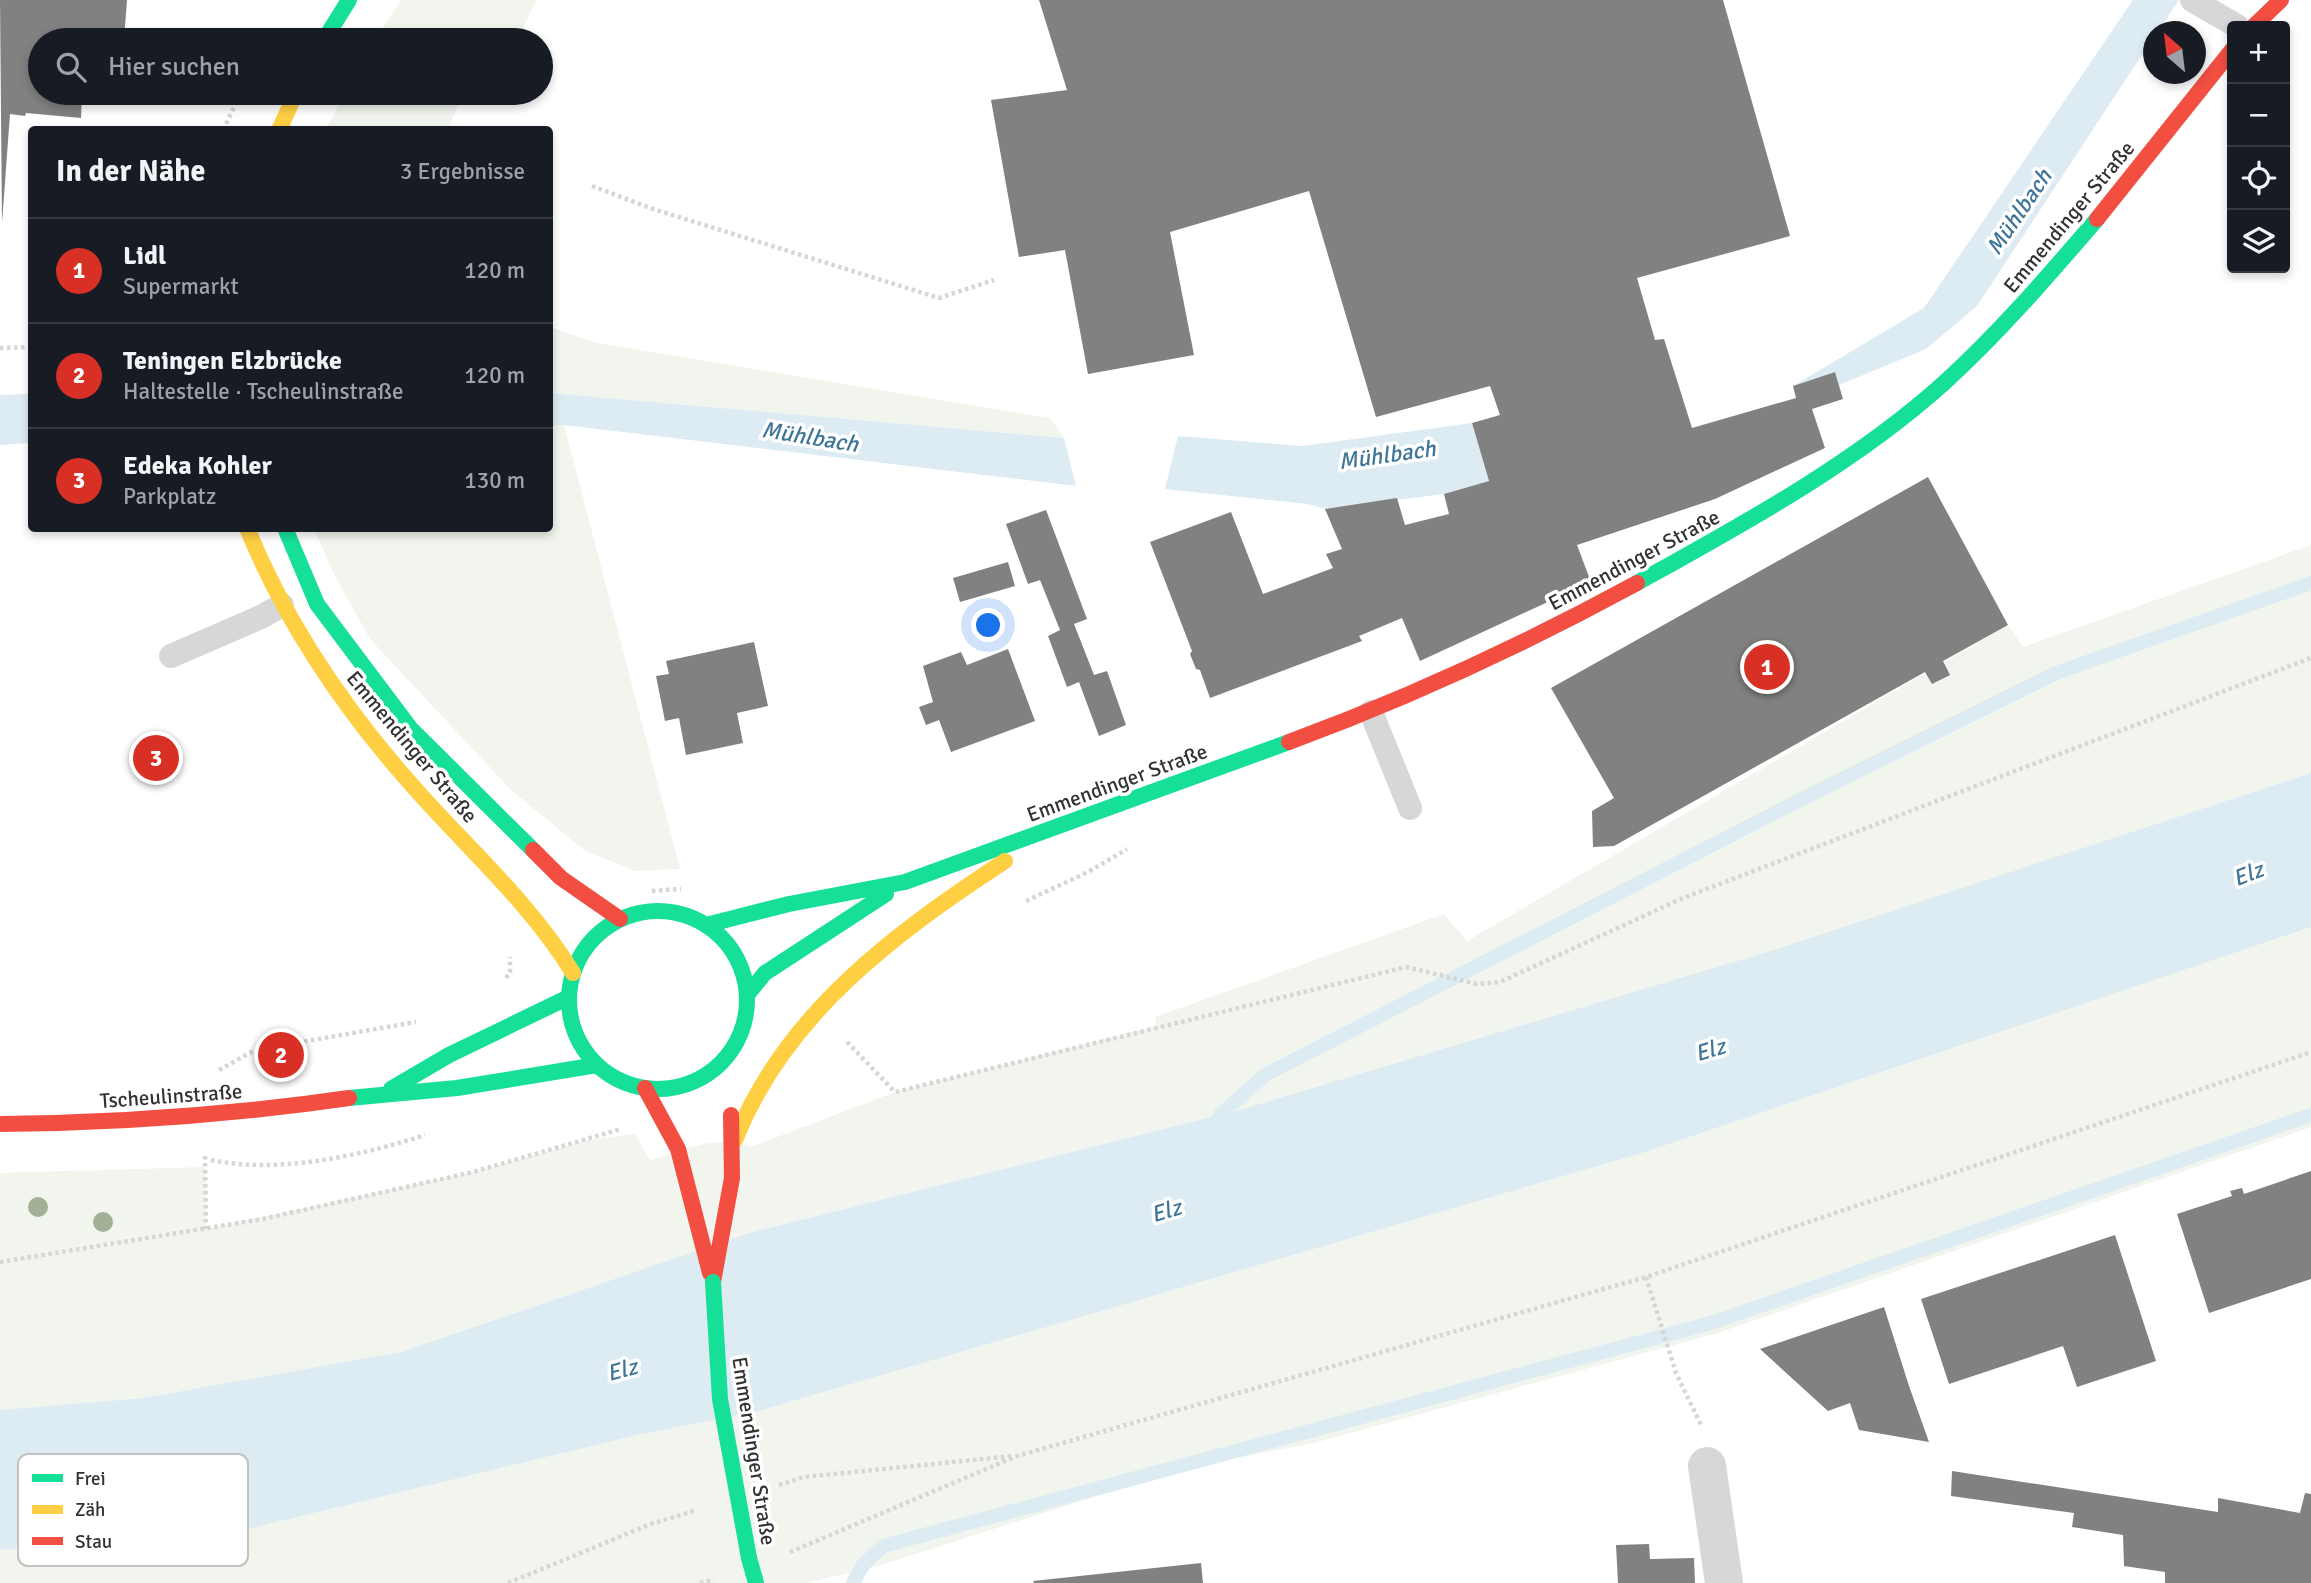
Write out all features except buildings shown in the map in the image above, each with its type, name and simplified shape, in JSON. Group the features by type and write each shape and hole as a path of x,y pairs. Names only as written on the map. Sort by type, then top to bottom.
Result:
{"street":[{"path":"332,28 349,0"},
{"path":"2259,21 2281,0"},
{"name":"Emmendinger Straße","path":"706,925 789,904 905,882 1371,712 1573,618 1734,529 1852,454 1943,384 2032,294 2121,191 2227,56"},
{"path":"281,126 290,105"},
{"name":"Emmendinger Straße","path":"249,532 282,605 344,700 417,792 528,911 559,949 573,974"},
{"name":"Emmendinger Straße","path":"287,532 317,604 411,729 562,878 620,919"},
{"path":"735,1140 761,1082 838,986 926,914 1060,826"},
{"name":"Emmendinger Straße","path":"747,995 765,973 905,882"},
{"path":"664,911 686,915 706,925 729,946 742,968 747,995 746,1016 736,1043 723,1061 690,1083 668,1088 645,1088 625,1082 597,1065 581,1045 572,1022 569,997 573,974 583,951 599,933 620,919 664,911"},
{"name":"Tscheulinstraße","path":"386,1091 449,1055 569,997"},
{"name":"Emmendinger Straße","path":"713,1282 730,1196 735,1140 723,1061"},
{"name":"Tscheulinstraße","path":"0,1124 119,1123 205,1116 281,1108 386,1091 457,1088 597,1065"},
{"name":"Emmendinger Straße","path":"645,1088 678,1149 713,1282 720,1399 753,1570"},
{"path":"1707,1466 1724,1583"}],"lane":[{"path":"2192,0 2228,21"},
{"path":"171,656 261,617 282,605"},
{"path":"1371,712 1410,808"}],"path":[{"path":"225,126 235,105"},
{"path":"592,186 650,208 939,298 994,280"},
{"path":"0,348 28,346"},
{"path":"844,1038 895,1093 1406,967 1447,974 1477,984 1500,982 1683,898 2311,658"},
{"path":"1022,903 1088,872 1139,841"},
{"path":"503,982 510,972 510,951"},
{"path":"218,1070 255,1051 400,1027 426,1019"},
{"path":"753,1570 830,1533 1017,1456 1646,1277 2311,1052"},
{"path":"205,1116 206,1229"},
{"path":"0,1262 206,1229 473,1172 623,1129"},
{"path":"1646,1277 1676,1373 1704,1432 1707,1466"},
{"path":"804,1477 1017,1456"},
{"path":"508,1583 651,1524"}],"shaded area":[{"path":"401,0 536,0 523,28 383,28"},
{"path":"339,105 458,105 449,126 328,126"},
{"path":"553,328 596,343 1050,418 1064,438 553,393"},
{"path":"564,425 680,869 634,871 584,850 511,790 370,639 336,578 315,532 553,532 553,426"},
{"path":"2311,545 2311,773 1767,952 1239,1110 749,1233 401,1352 143,1398 0,1410 0,1173 205,1167 206,1229 473,1172 588,1140 635,1134 650,1160 714,1142 739,1143 751,1147 895,1092 1156,1026 1155,1017 1444,914 1467,941 2008,625 2023,647"},
{"path":"2311,927 2311,1127 1718,1333 1310,1444 1190,1466 878,1566 806,1583 0,1583 0,1550 18,1548 18,1566 248,1566 248,1528 642,1434 759,1411 1642,1153","holes":["1316,1371 1073,1441 1073,1440"]}],"water":[{"name":"Mühlbach","path":"2133,0 2179,0 2165,21 2143,21 2143,53 1977,306 1926,349 1839,385 1835,372 1793,386 1924,308"},
{"name":"Mühlbach","path":"553,393 1064,438 1076,486 553,426"},
{"path":"28,394 28,443 0,445 0,395"},
{"name":"Mühlbach","path":"1472,423 1489,481 1444,494 1325,509 1308,504 1165,489 1178,436 1302,446"},
{"name":"Elz","path":"2311,773 2311,927 1642,1153 759,1411 642,1434 252,1528 248,1528 248,1454 18,1454 18,1548 0,1550 0,1410 143,1398 401,1352 749,1233 1239,1110 1767,952"}],"waterway":[{"path":"1215,1130 1220,1115 1265,1075 1798,801 2056,673 2311,583"},
{"path":"853,1583 863,1565 883,1546 1711,1323 2311,1115"}],"traffic: fast":[{"path":"332,28 349,0"},
{"path":"1637,583 1796,491 1873,440 1909,412 1985,344 2097,219"},
{"path":"287,532 317,604 411,729 533,850"},
{"path":"706,925 789,904 905,882 1289,742"},
{"path":"747,995 765,973 886,894"},
{"path":"658,911 692,918 721,937 740,966 747,1000 740,1034 721,1063 692,1082 658,1089 624,1082 595,1063 576,1034 569,1000 576,966 595,937 624,918 658,911"},
{"path":"391,1089 449,1055 569,997"},
{"path":"349,1098 457,1088 597,1065"},
{"path":"713,1282 720,1399 749,1558"},
{"path":"749,1558 756,1583"}],"traffic: slow":[{"path":"281,126 290,105"},
{"path":"249,532 279,597 298,630 361,724 410,783 517,898 573,973"},
{"path":"735,1140 756,1095 783,1053 813,1015 884,948 923,917 1005,861"}],"traffic: jam":[{"path":"2259,21 2281,0"},
{"path":"2097,219 2227,56"},
{"path":"1289,742 1466,669 1637,583"},
{"path":"533,850 561,878 620,919"},
{"path":"645,1088 678,1149 710,1273"},
{"path":"0,1124 174,1117 349,1098"},
{"path":"713,1282 732,1178 731,1115"}],"place":[{"name":"Lidl","path":"1767,667"},
{"name":"Edeka Kohler","path":"156,758"},
{"name":"Teningen Elzbrücke","path":"281,1055"}]}
